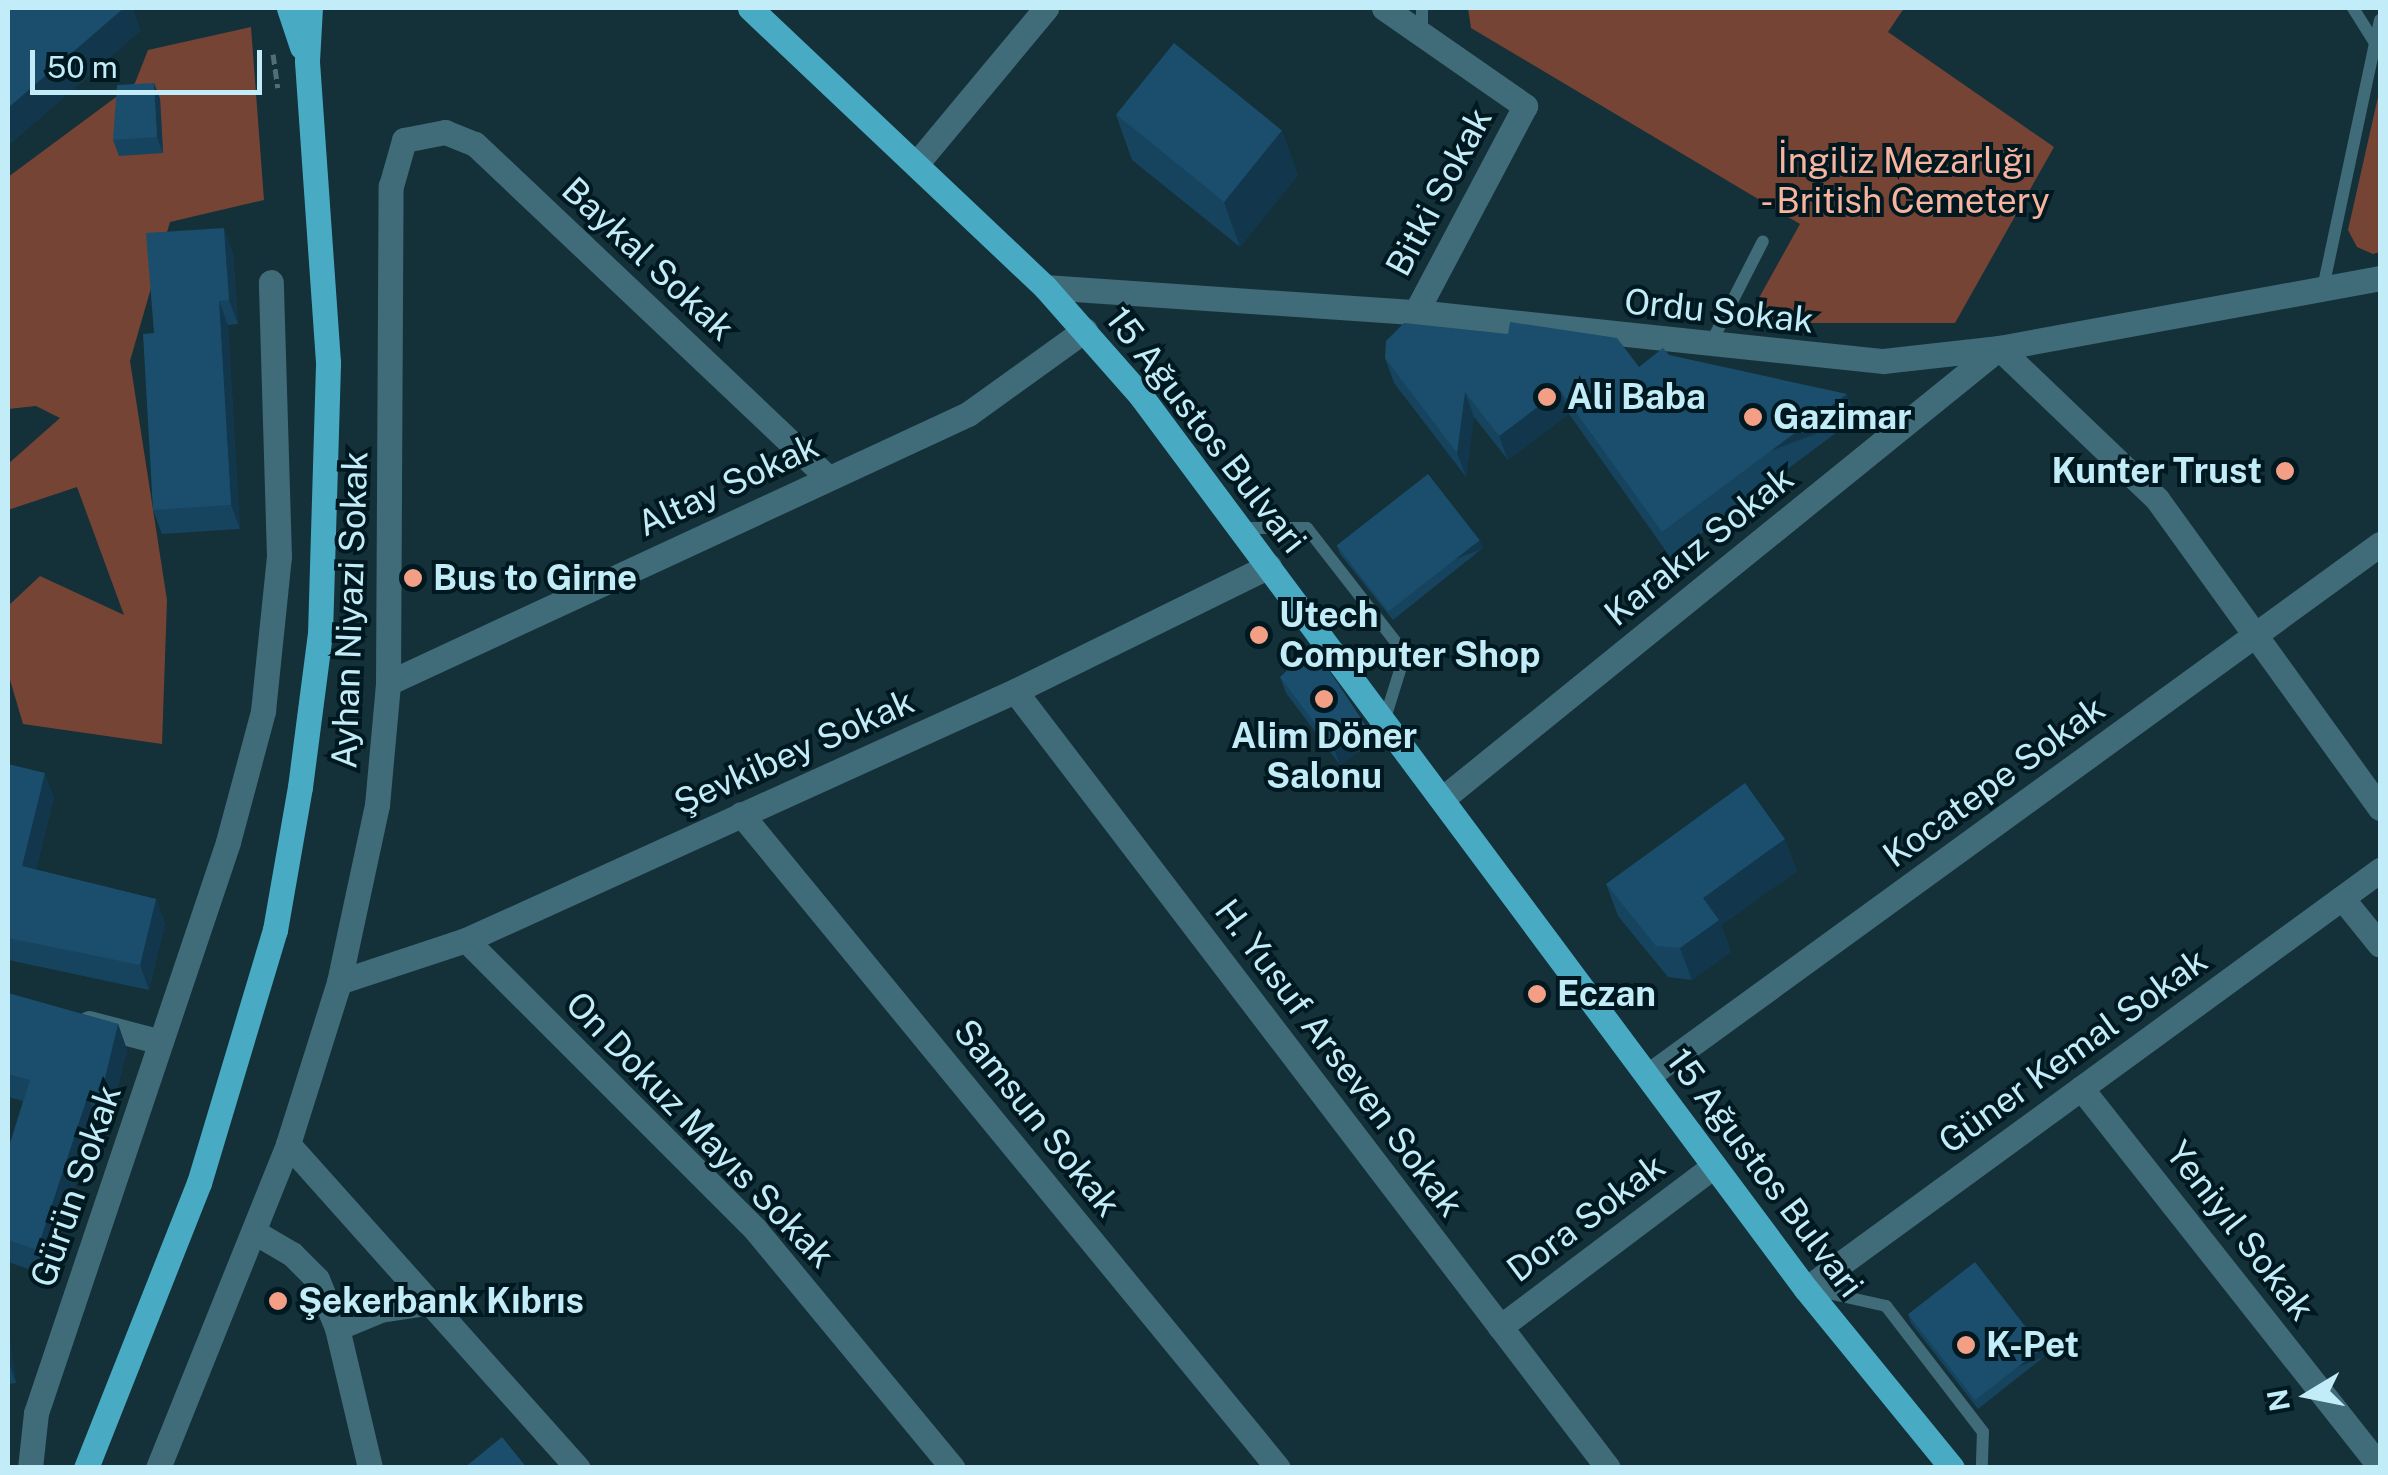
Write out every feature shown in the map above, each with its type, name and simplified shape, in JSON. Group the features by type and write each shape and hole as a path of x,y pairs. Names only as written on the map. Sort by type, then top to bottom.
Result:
{"main road":[{"path":"289,8 306,61"},
{"path":"86,1468 198,1182 275,930 300,787 320,634 328,362 306,61 310,8"},
{"name":"15 Ağustos Bulvari","path":"750,8 1045,286 1085,330 1269,566 1806,1289 1952,1468"}],"street":[{"path":"917,163 1046,8"},
{"path":"1384,8 1422,34"},
{"name":"Bitki Sokak","path":"1416,312 1525,106 1422,34"},
{"name":"Baykal Sokak","path":"404,140 445,132 475,144 827,477"},
{"name":"Ayhan Niyazi Sokak","path":"158,1468 256,1233 288,1144 339,982 378,806 388,683 391,186 404,140"},
{"name":"Ordu Sokak","path":"1045,286 1416,312 1883,361 1999,348 2380,278"},
{"name":"Gürün Sokak","path":"30,1468 36,1413 161,1042 263,712 279,556 272,282"},
{"name":"Altay Sokak","path":"388,683 968,414 1085,330"},
{"path":"1999,348 2157,499 2380,808"},
{"name":"Karakız Sokak","path":"1442,799 1999,348"},
{"name":"Kocatepe Sokak","path":"1648,1076 2380,544"},
{"name":"Şevkibey Sokak","path":"339,982 466,940 1015,691 1269,566"},
{"name":"H. Yusuf Arseven Sokak","path":"1015,691 1608,1468"},
{"name":"Samsun Sokak","path":"741,814 1278,1468"},
{"name":"Güner Kemal Sokak","path":"1806,1289 2380,870"},
{"path":"2342,898 2380,946"},
{"name":"On Dokuz Mayıs Sokak","path":"466,940 755,1229 953,1468"},
{"path":"65,1017 161,1042"},
{"name":"Yeniyıl Sokak","path":"2081,1088 2380,1466"},
{"path":"288,1144 426,1303 578,1468"},
{"name":"Dora Sokak","path":"1500,1327 1714,1166"},
{"path":"256,1233 292,1254 317,1279 338,1328 370,1468"},
{"path":"338,1328 380,1310 426,1303"}],"lane":[{"path":"1422,8 1422,34"},
{"path":"2353,8 2376,43"},
{"path":"2323,288 2380,20"},
{"path":"1710,345 1763,242"},
{"path":"1240,528 1306,528 1405,654 1384,722"},
{"path":"1806,1289 1886,1306 1983,1432 1982,1468"}],"green space":[{"name":"İngiliz Mezarlığı - British Cemetery","path":"1468,8 1904,8 1888,32 2054,147 1955,323 1745,323 1800,224 1471,28"},
{"path":"251,27 264,200 170,222 130,361 167,600 162,744 23,724 8,673 8,606 40,576 124,615 77,487 8,510 8,464 60,418 36,406 8,409 8,177 135,83 148,50"},
{"path":"2380,88 2380,252 2373,254 2357,247 2348,230"}],"building":[{"path":"8,8 124,8 8,108"},
{"path":"1174,43 1282,130 1224,202 1116,114"},
{"path":"154,83 157,137 113,140 117,85"},
{"path":"224,228 229,300 219,301 231,505 153,510 143,334 154,333 146,233"},
{"path":"1510,322 1617,338 1639,367 1663,348 1669,355 1847,394 1662,532 1560,390 1499,436 1465,392 1457,453 1385,358 1386,341 1404,323 1508,334"},
{"path":"1428,474 1480,540 1388,612 1337,545"},
{"path":"1313,646 1366,726 1334,749 1280,677"},
{"path":"8,764 45,773 22,866 156,899 140,965 8,938"},
{"path":"1745,783 1785,839 1703,898 1719,920 1680,948 1656,946 1606,884"},
{"path":"8,993 118,1024 100,1098 88,1095 37,1250 8,1240 8,1150 30,1080 8,1074"},
{"path":"1975,1262 2042,1348 1975,1400 1908,1314"},
{"path":"502,1437 527,1468 464,1468"}],"place":[{"name":"Ali Baba","path":"1547,397"},
{"name":"Gazimar","path":"1753,417"},
{"name":"Kunter Trust","path":"2285,471"},
{"name":"Bus to Girne","path":"413,578"},
{"name":"Utech Computer Shop","path":"1259,635"},
{"name":"Alim Döner Salonu","path":"1324,699"},
{"name":"Eczan","path":"1537,994"},
{"name":"Şekerbank Kıbrıs","path":"278,1301"},
{"name":"K-Pet","path":"1966,1345"}]}
